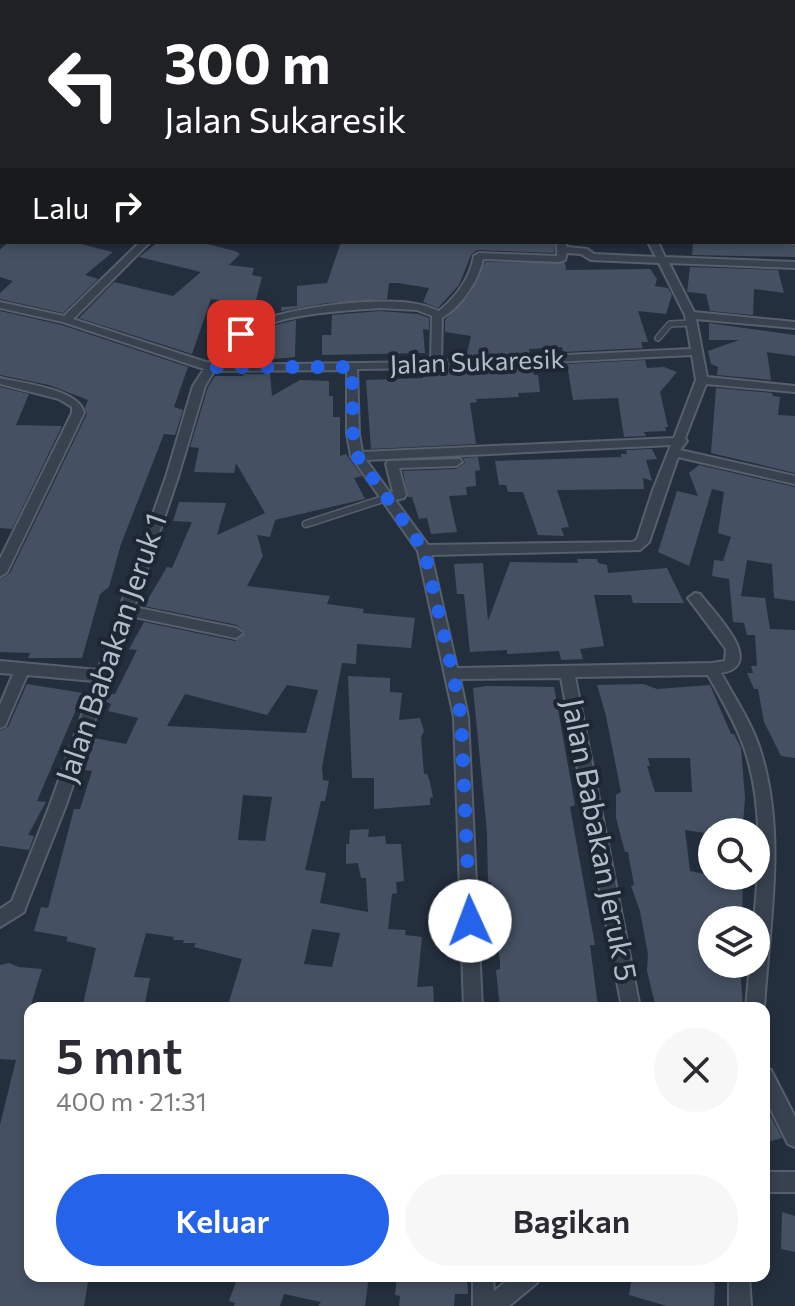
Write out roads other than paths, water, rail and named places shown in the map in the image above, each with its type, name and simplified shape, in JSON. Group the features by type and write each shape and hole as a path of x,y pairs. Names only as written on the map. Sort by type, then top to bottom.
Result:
{"street":[{"path":"66,320 143,244"},
{"path":"424,550 639,546 702,380 691,319 654,244"},
{"path":"436,365 437,317 452,309 463,286 476,274 477,254 559,259 562,258 562,246 584,251 591,257 795,265"},
{"name":"Jalan Sukaresik","path":"0,305 66,320 211,367 436,365 696,352"},
{"name":"Jalan Babakan Jeruk 1","path":"0,919 18,906 58,805 199,386 211,367 241,334 267,321 327,309 380,305 418,307 433,311 437,317"},
{"path":"691,319 795,325"},
{"path":"352,367 353,434 357,456 424,550 453,674 461,717 473,1002"},
{"path":"702,380 795,389"},
{"path":"0,381 63,396 77,406 78,413 2,564"},
{"path":"357,456 678,447 795,480"},
{"path":"386,498 400,495 392,464 456,462"},
{"path":"453,674 712,669 729,666 734,661 733,648 695,598"},
{"path":"125,610 236,633"},
{"path":"0,667 102,676"},
{"path":"0,722 23,668"},
{"path":"712,669 752,747 765,808 767,863 755,1002"},
{"name":"Jalan Babakan Jeruk 5","path":"567,672 630,1002"},
{"path":"770,1089 795,1137"},
{"path":"770,1182 795,1182"},
{"path":"483,1282 484,1306"},
{"path":"492,1306 522,1282"},
{"path":"739,1282 740,1306"}],"lane":[{"path":"658,338 670,324 691,319"},
{"path":"306,524 386,498"}]}
